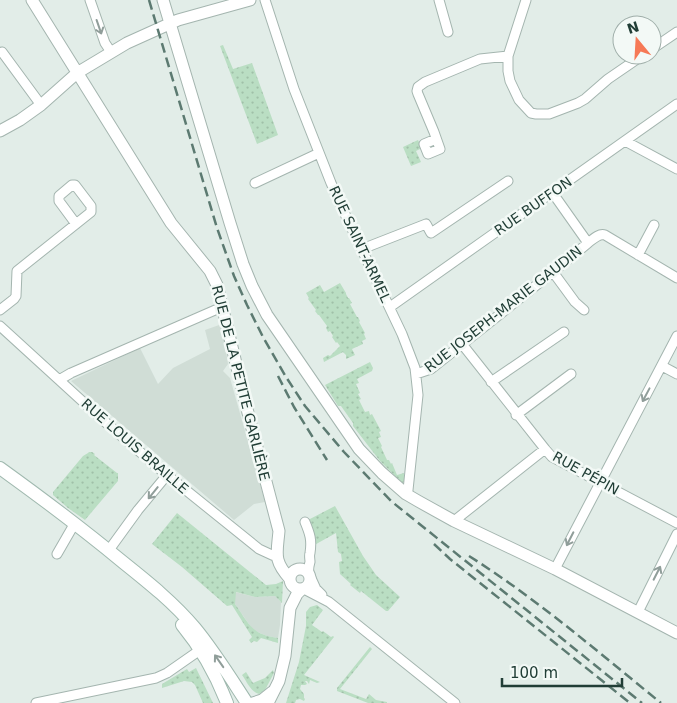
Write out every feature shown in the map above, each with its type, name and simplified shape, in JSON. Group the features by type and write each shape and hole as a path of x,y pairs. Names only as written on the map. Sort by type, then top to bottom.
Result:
{"main road":[{"path":"0,468 54,507 176,608 194,626 247,703"},
{"path":"0,477 72,528 171,613 188,632 200,650 215,676 227,703"}],"street":[{"name":"RUE DE LA PETITE GARLIÈRE","path":"32,0 171,222 210,271 217,285 279,531 278,557"},
{"path":"90,0 105,43 111,52"},
{"path":"163,0 243,264 260,303 360,449 382,473 406,494 454,522 555,569 677,633"},
{"path":"0,131 41,105 77,73 135,39 170,23 250,0"},
{"name":"RUE SAINT-ARMEL","path":"265,0 294,89 342,210 390,307 410,354 416,374 417,408 406,494"},
{"path":"439,0 448,32"},
{"path":"526,0 508,56 508,70 512,87 519,100 532,113 549,114 578,103 629,65"},
{"path":"662,42 677,32"},
{"path":"2,52 41,105"},
{"path":"436,139 417,91 418,87 425,82 480,59 508,56"},
{"name":"RUE BUFFON","path":"390,307 677,104"},
{"path":"625,141 677,169"},
{"path":"255,182 319,153"},
{"path":"362,250 426,224 431,233 508,181"},
{"path":"552,192 588,243 603,234 677,278"},
{"path":"0,310 16,296 17,271 76,224"},
{"path":"638,255 654,225"},
{"name":"RUE JOSEPH-MARIE GAUDIN","path":"416,374 431,369 588,243"},
{"path":"553,272 575,302 584,310"},
{"path":"59,380 222,307"},
{"name":"RUE LOUIS BRAILLE","path":"0,326 104,421 167,475 259,549 278,557"},
{"path":"491,382 564,332"},
{"path":"555,569 677,336"},
{"path":"462,344 545,450"},
{"path":"662,366 677,374"},
{"path":"516,415 571,374"},
{"name":"RUE PÉPIN","path":"454,522 545,450 552,456 677,523"},
{"path":"108,550 167,475"},
{"path":"289,614 287,603 299,576 310,561 311,540 305,522"},
{"path":"57,554 72,528"},
{"path":"638,612 677,534"},
{"path":"278,557 279,566 299,576 316,589 329,602 455,703"},
{"path":"299,576 296,589 303,589 329,602"},
{"path":"253,703 270,698 279,681 285,656 289,614 293,601 303,589"},
{"path":"36,703 156,678 167,673 200,650"}],"shaded area":[{"path":"222,324 228,364 223,371 230,378 265,502 254,504 234,520 71,381 140,348 158,384 173,368 210,349 205,330"},
{"path":"235,592 255,597 275,596 281,602 278,638 253,630 235,604"}],"green space":[{"path":"223,45 233,69 252,63 278,135 257,144 220,46"},
{"path":"418,140 422,148 416,151 421,162 411,166 403,147"},
{"path":"340,283 352,303 350,304 360,321 366,339 362,341 363,344 352,349 355,355 346,359 346,355 343,352 324,362 323,358 328,355 330,356 340,346 332,337 330,331 328,332 327,326 315,311 306,293 320,285 324,292"},
{"path":"370,362 373,368 372,371 357,379 359,383 356,384 360,393 358,394 361,399 359,400 365,412 369,411 370,415 372,414 381,431 379,432 381,437 378,438 387,460 392,463 397,475 404,473 404,482 402,483 380,461 353,426 353,423 341,406 338,406 325,385"},
{"path":"89,452 95,454 118,473 118,481 85,520 53,495 53,492 83,456"},
{"path":"335,506 376,575 400,597 388,611 361,591 360,593 340,574 339,562 342,561 341,554 338,552 336,533 315,545 308,520"},
{"path":"177,513 266,585 283,581 282,603 275,596 255,597 236,592 235,604 256,631 278,638 278,643 261,638 257,642 251,643 249,640 252,637 232,605 227,606 152,544"},
{"path":"317,605 323,610 312,625 334,637 304,675 320,682 317,683 310,680 309,684 305,681 307,684 301,685 300,689 304,694 304,701 300,699 296,700 295,703 286,703 299,662 306,626 306,612 310,607"},
{"path":"370,647 372,649 340,689 366,699 369,694 376,700 387,703 368,703 337,691 337,688"},
{"path":"196,668 213,703 203,703 192,682 184,681 162,688 162,684 187,669 189,672"},
{"path":"273,670 274,673 265,690 259,694 251,689 242,675 246,672 253,683 265,678"}],"railway":[{"path":"149,0 217,228 234,276 263,337 305,406 344,452 391,501 642,703"},
{"path":"278,376 294,407 327,460"},
{"path":"434,544 450,559 630,703"},
{"path":"469,556 543,608 661,703"}]}
